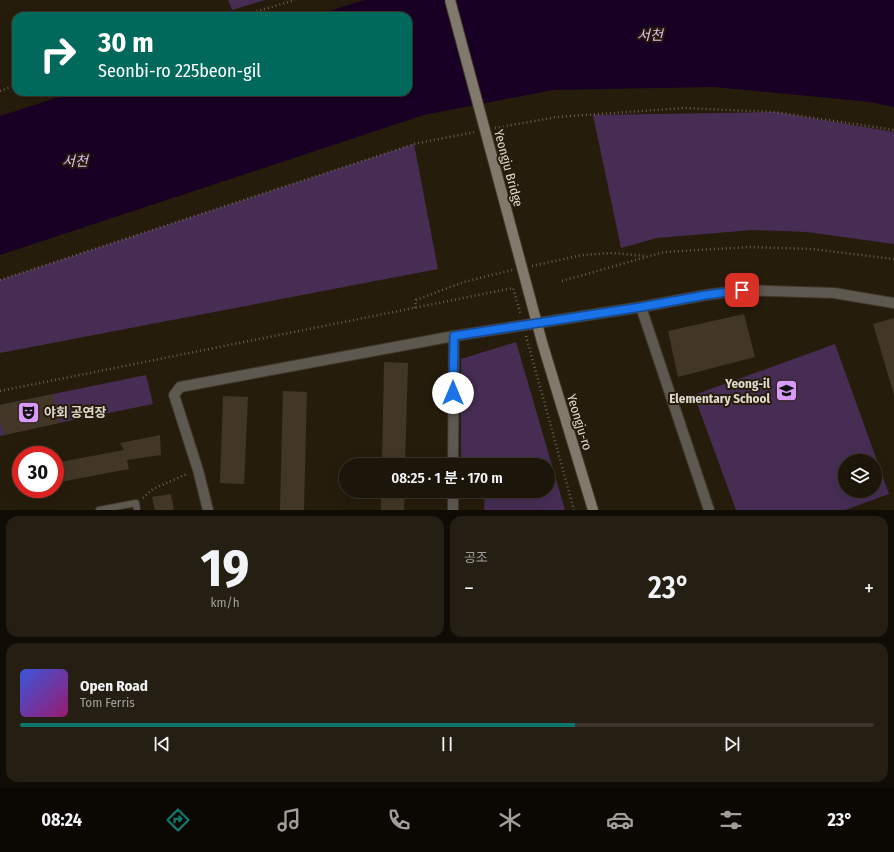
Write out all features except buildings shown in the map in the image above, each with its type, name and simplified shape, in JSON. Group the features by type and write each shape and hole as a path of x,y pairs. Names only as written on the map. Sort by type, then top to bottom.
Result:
{"main road":[{"name":"Yeongju Bridge","path":"450,0 542,342"},
{"name":"Yeongju-ro","path":"542,342 593,510"}],"street":[{"path":"208,510 198,470 174,395 180,386 454,336 742,290 834,293 894,303"},
{"path":"641,307 709,510"},
{"path":"453,458 454,336"},
{"path":"453,498 453,510"}],"lane":[{"path":"99,510 137,507"}],"path":[{"path":"255,12 295,0"},
{"path":"0,91 12,86"},
{"path":"489,130 557,117 684,108 775,112 894,130"},
{"path":"0,280 414,144 482,131"},
{"path":"562,281 664,252 750,246 812,248 894,259"},
{"path":"0,391 513,288 574,510"},
{"path":"137,507 153,489 198,470"}],"shaded area":[{"path":"228,0 265,0 232,10"},
{"path":"775,112 894,132 894,244 807,232 752,230 657,238 621,248 593,115"},
{"path":"414,144 438,269 0,353 0,280"},
{"path":"516,342 550,458 461,458 461,359"},
{"path":"835,344 875,454 838,454 838,498 878,498 845,510 736,510 694,395"},
{"path":"146,375 153,404 0,436 0,405"},
{"path":"882,475 889,494 882,497"},
{"path":"555,476 565,510 484,510 485,498 555,498"}],"water":[{"name":"서천","path":"364,0 894,0 894,107 870,102 714,87 553,90 424,115 0,255 0,116 62,96 412,96 412,12 326,12"}],"place":[{"name":"Yeong-il Elementary School","path":"786,390"},
{"name":"야회 공연장","path":"28,412"}],"route":[{"path":"453,393 454,336 742,290"}]}
